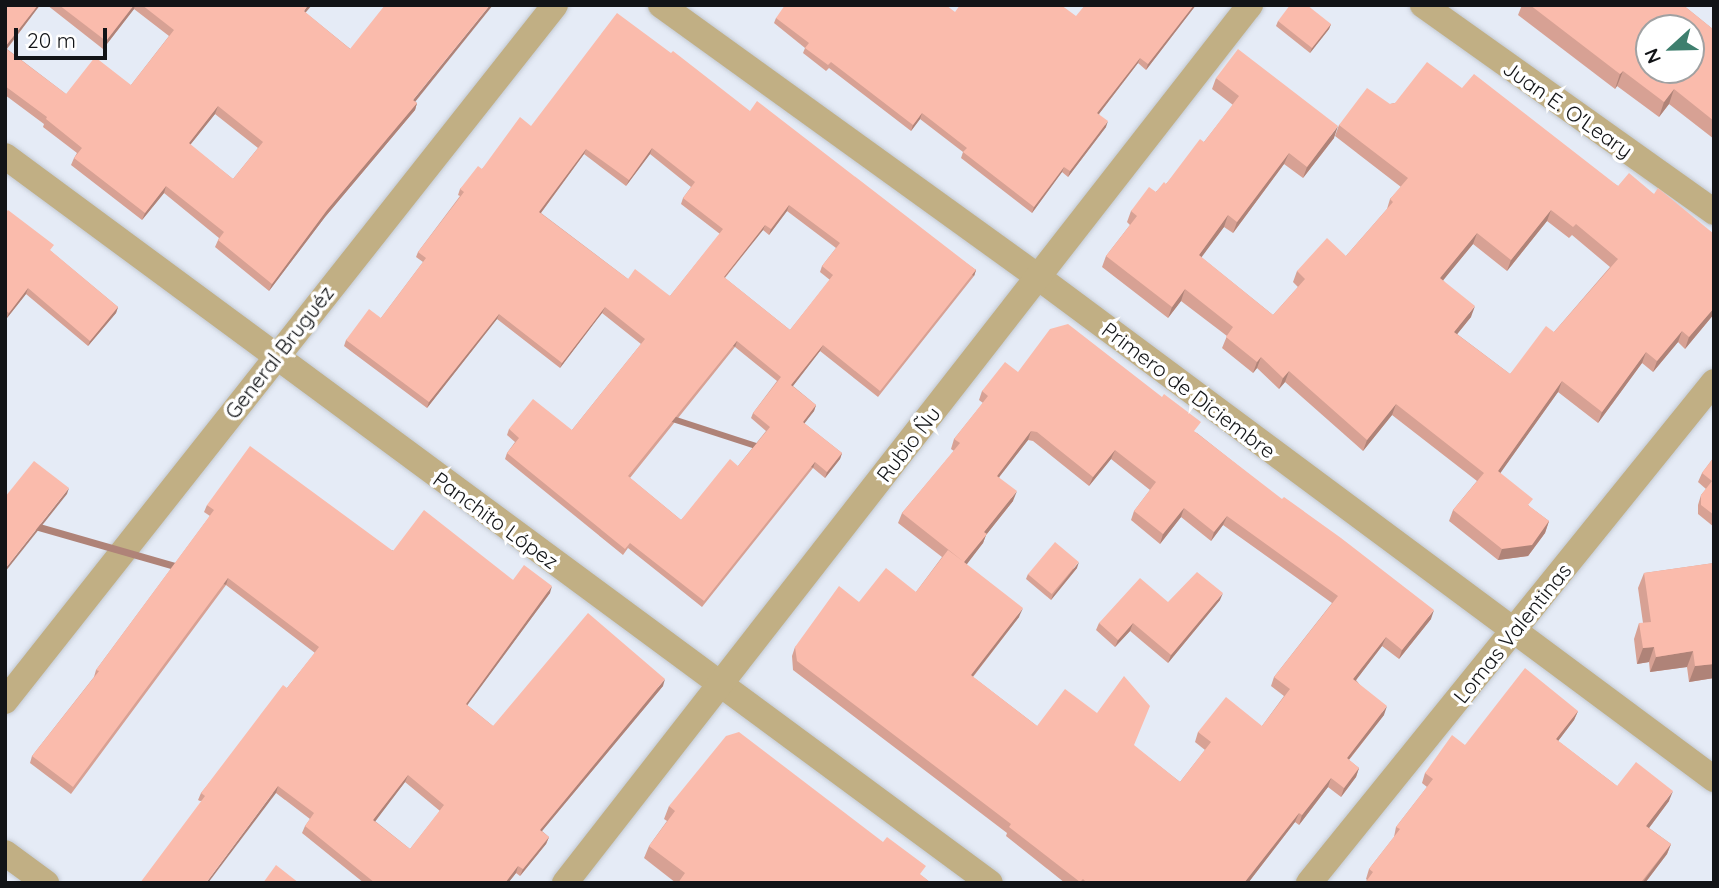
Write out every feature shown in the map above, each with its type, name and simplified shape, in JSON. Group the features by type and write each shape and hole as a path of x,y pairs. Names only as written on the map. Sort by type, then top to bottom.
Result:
{"street":[{"name":"General Bruguéz","path":"5,701 274,357 555,5"},
{"name":"Primero de Diciembre","path":"661,5 1038,277 1714,779"},
{"name":"Rubio Ñu","path":"565,883 1251,5"},
{"name":"Juan E. O'Leary","path":"1423,5 1714,212"},
{"name":"Panchito López","path":"5,156 990,883"},
{"name":"Lomas Valentinas","path":"1309,883 1714,382"},
{"path":"5,853 46,883"}],"building":[{"path":"5,5 38,5 5,47"},
{"path":"59,5 134,5 106,41"},
{"path":"142,5 308,5 304,11 350,49 385,5 490,5 413,100 417,103 327,210 272,284 218,240 224,232 166,186 145,213 74,158 82,148 46,119 47,117 5,86 5,48 66,94 95,57 131,85 174,30","holes":["218,106 263,142 233,179 189,143"]},
{"path":"785,5 946,5 955,12 960,5 1061,5 1076,16 1085,5 1194,5 1148,64 1140,58 1097,113 1108,121 1070,171 1064,167 1034,207 963,152 967,148 922,113 913,125 831,62 828,65 805,48 809,43 776,18"},
{"path":"1290,5 1307,5 1331,24 1312,48 1278,21"},
{"path":"1530,5 1683,5 1694,14 1635,14 1635,80 1623,71 1620,74"},
{"path":"617,13 671,53 673,51 750,111 757,101 976,270 880,391 823,345 791,385 816,405 803,422 842,453 827,472 815,462 704,601 630,543 625,549 507,453 519,438 509,429 533,399 572,430 645,339 605,307 562,363 499,314 429,402 346,340 369,309 381,318 426,258 418,252 464,192 460,189 478,166 482,169 520,117 531,126","holes":["652,148 695,182 683,198 723,229 670,296 635,269 628,279 539,212 586,149 629,180","789,205 840,243 822,266 833,275 790,330 724,277 765,225 771,229","737,341 781,377 753,413 770,427 738,466 730,459 681,520 628,476"]},
{"path":"1705,23 1714,30 1714,121 1674,89 1664,102 1640,84 1705,84"},
{"path":"1238,49 1338,126 1307,167 1289,153 1237,222 1228,215 1199,255 1273,315 1305,279 1297,271 1327,238 1346,256 1393,202 1390,199 1408,178 1339,125 1367,88 1390,104 1395,103 1427,62 1462,88 1474,74 1618,186 1629,173 1654,194 1658,188 1714,234 1714,308 1689,337 1682,331 1657,361 1646,352 1602,412 1562,381 1498,471 1533,499 1528,505 1549,521 1532,545 1502,549 1453,510 1484,473 1396,404 1367,440 1289,371 1283,378 1261,357 1257,362 1226,337 1233,327 1185,289 1172,307 1106,256 1137,216 1131,211 1149,187 1156,192 1164,182 1166,184 1200,139 1204,142 1239,96 1216,78","holes":["1551,210 1573,227 1576,224 1618,259 1554,332 1546,326 1510,374 1454,332 1475,306 1440,278 1477,233 1511,260"]},
{"path":"8,210 54,245 50,250 118,307 90,341 28,288 9,313 5,310 5,213"},
{"path":"1068,324 1162,397 1164,394 1201,422 1194,431 1282,499 1284,497 1341,538 1434,610 1402,650 1386,637 1353,679 1387,706 1347,758 1359,768 1344,788 1331,778 1302,815 1299,813 1244,883 1087,883 1083,879 1080,882 1009,827 1011,824 797,661 795,647 839,586 859,602 886,568 916,592 948,550 964,562 902,513 960,443 954,439 988,396 982,391 1005,362 1018,372 1050,329","holes":["1031,431 1037,432 1093,477 1115,450 1156,482 1134,511 1163,534 1184,508 1214,532 1227,516 1338,596 1274,677 1290,689 1262,726 1226,697 1198,732 1211,742 1180,782 1134,745 1150,706 1124,676 1097,713 1065,689 1037,726 971,675 1023,608 964,562 987,534 984,532 1017,491 997,476"]},
{"path":"250,446 393,551 424,510 513,580 524,565 552,586 466,704 493,726 588,613 665,679 540,830 549,837 523,869 518,866 505,883 375,883 305,826 314,813 278,786 206,883 140,883 205,796 201,793 283,685 287,688 319,647 228,578 73,787 32,756 99,671 96,670 214,510 207,505","holes":["408,775 444,805 410,849 373,820"]},
{"path":"1714,457 1714,515 1701,505 1701,495 1712,481 1702,473"},
{"path":"34,461 69,488 5,569 5,497"},
{"path":"1055,542 1079,562 1052,594 1028,574"},
{"path":"1714,563 1714,664 1695,666 1693,651 1656,657 1654,647 1643,648 1639,623 1651,622 1644,573"},
{"path":"1197,572 1223,593 1171,655 1133,623 1118,640 1099,623 1140,578 1168,602"},
{"path":"1525,668 1578,711 1556,739 1617,786 1636,762 1673,791 1646,826 1671,844 1642,881 1644,883 1365,883 1373,872 1369,869 1400,829 1396,827 1433,779 1425,773 1452,735 1465,745"},
{"path":"739,732 883,842 887,837 926,866 920,874 931,883 678,883 685,873 649,846 675,811 669,806 726,736"},
{"path":"276,865 299,883 263,883"}]}
